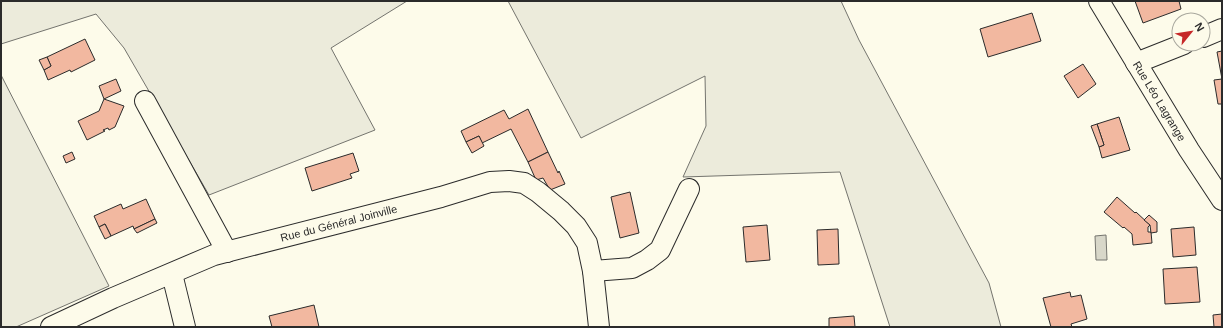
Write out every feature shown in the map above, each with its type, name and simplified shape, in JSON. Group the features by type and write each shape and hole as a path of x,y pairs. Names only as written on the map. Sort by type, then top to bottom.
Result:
{"street":[{"name":"Rue Léo Lagrange","path":"1098,1 1189,150 1222,200"},
{"path":"1211,34 1222,29"},
{"path":"1136,63 1171,49"},
{"path":"145,101 226,252"},
{"name":"Rue du Général Joinville","path":"51,327 113,298 214,255 441,197 490,182 509,181 524,183 538,192 576,226 587,243 593,271 599,327"},
{"path":"593,271 632,268 648,260 660,250 689,189"},
{"path":"172,274 184,327"}],"shaded area":[{"path":"1,1 407,1 331,48 375,130 209,195 124,48 96,14 1,44"},
{"path":"508,1 841,1 859,40 989,283 1001,327 890,327 840,172 683,177 706,126 705,76 581,138"},
{"path":"1,75 109,286 16,327 1,327"},
{"path":"1106,235 1107,260 1096,260 1095,236"}],"building":[{"path":"1135,1 1179,1 1181,9 1143,23"},
{"path":"1032,13 1041,41 988,57 980,29"},
{"path":"85,39 95,60 71,72 70,70 48,80 44,70 51,66 47,57"},
{"path":"1222,51 1222,79 1217,52"},
{"path":"47,57 51,66 44,70 39,60"},
{"path":"1083,64 1096,84 1078,98 1064,76"},
{"path":"116,79 121,91 104,99 99,86"},
{"path":"1222,79 1222,104 1218,104 1214,80"},
{"path":"104,99 124,106 115,127 109,130 108,128 103,130 105,131 87,140 78,121 99,111"},
{"path":"528,109 548,152 528,162 511,129 482,143 479,136 466,142 461,131 504,110 509,119"},
{"path":"1119,117 1130,150 1102,158 1099,147 1104,145 1097,124"},
{"path":"1097,124 1104,145 1099,147 1091,126"},
{"path":"479,136 484,146 472,153 466,142"},
{"path":"72,152 75,159 66,163 63,156"},
{"path":"548,152 565,184 550,190 543,178 536,180 528,162"},
{"path":"353,153 359,171 350,174 352,178 312,191 305,168"},
{"path":"630,192 639,233 620,238 611,197"},
{"path":"1117,197 1150,225 1148,227 1148,232 1151,232 1152,243 1133,245 1132,234 1104,212"},
{"path":"146,199 155,219 134,229 133,226 111,236 105,224 99,227 94,216 121,204 123,209"},
{"path":"1149,215 1157,222 1157,232 1151,233 1150,225 1144,220"},
{"path":"155,219 157,223 137,233 134,229"},
{"path":"105,224 111,236 105,239 99,227"},
{"path":"767,225 770,260 746,262 743,227"},
{"path":"1194,227 1196,255 1173,257 1171,229"},
{"path":"838,229 839,264 818,265 817,230"},
{"path":"1197,267 1200,302 1165,304 1163,269"},
{"path":"1070,292 1071,297 1081,295 1087,319 1071,324 1072,327 1051,327 1043,298"},
{"path":"314,305 319,327 272,327 269,316"},
{"path":"1222,314 1222,327 1214,327 1213,315"},
{"path":"854,316 855,327 829,327 829,318"}]}
